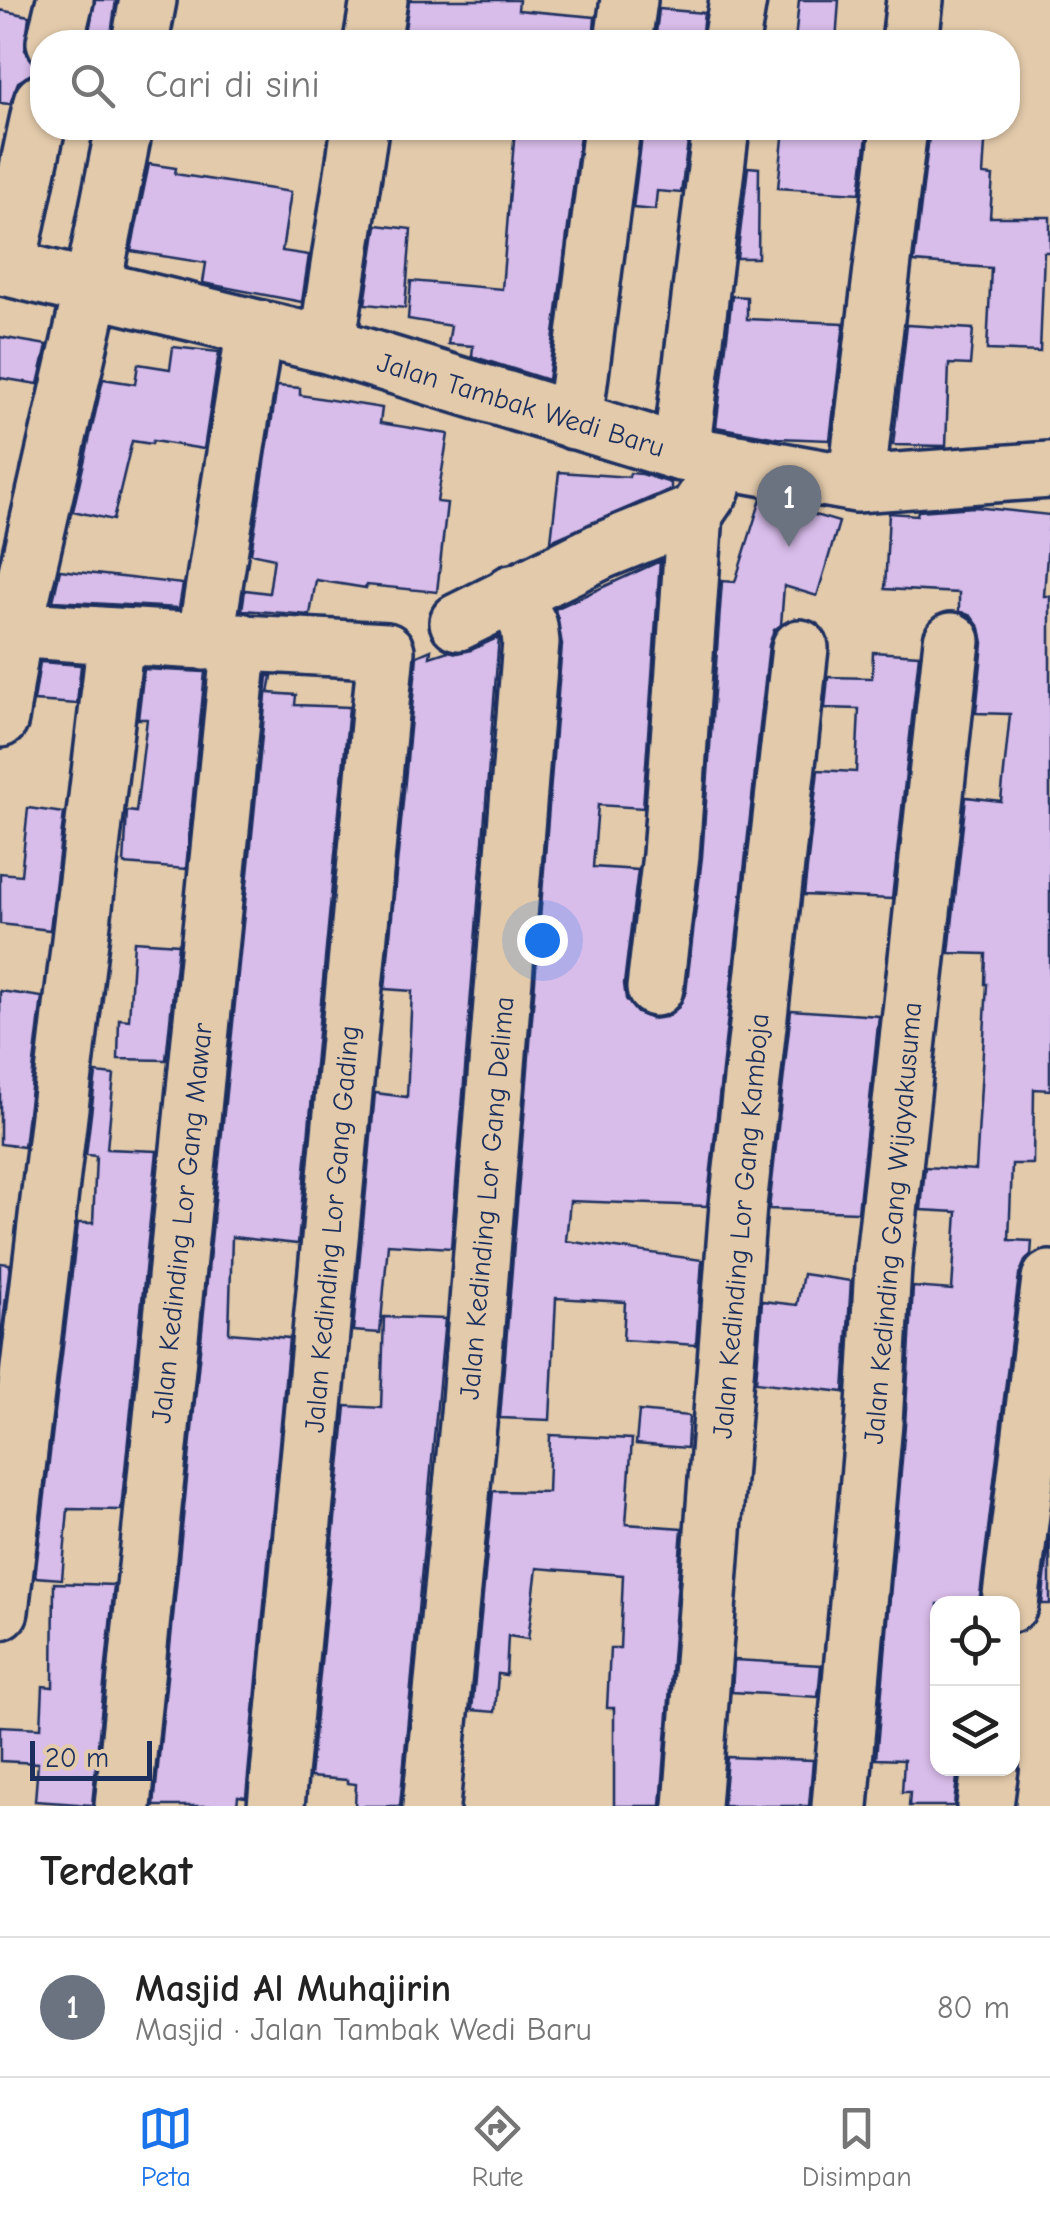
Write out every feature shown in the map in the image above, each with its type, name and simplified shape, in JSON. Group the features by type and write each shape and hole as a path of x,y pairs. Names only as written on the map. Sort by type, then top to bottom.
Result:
{"street":[{"path":"59,30 65,0"},
{"path":"142,30 148,0"},
{"path":"374,30 379,0"},
{"path":"625,30 629,0"},
{"path":"734,30 738,0"},
{"path":"911,30 915,0"},
{"path":"3,267 33,140"},
{"path":"0,719 7,630 92,289 122,140"},
{"path":"327,346 358,140"},
{"path":"574,420 610,140"},
{"path":"458,622 601,551 695,513 710,494 701,457 720,140"},
{"path":"856,484 898,140"},
{"name":"Jalan Tambak Wedi Baru","path":"3,267 327,346 701,457 856,484 1050,470"},
{"name":"Jalan Kedinding Lor Gang Mawar","path":"123,1806 222,641 255,328"},
{"path":"656,988 671,854 695,513"},
{"name":"Jalan Kedinding Lor Gang Delima","path":"431,1806 469,1414 531,642 529,626 512,592"},
{"path":"7,630 222,641"},
{"path":"0,1610 116,638"},
{"name":"Jalan Kedinding Lor Gang Gading","path":"222,641 386,651 276,1806"},
{"name":"Jalan Kedinding Gang Wijayakusuma","path":"840,1806 874,1423 883,1266 952,641"},
{"name":"Jalan Kedinding Lor Gang Kamboja","path":"692,1806 738,1205 800,648"},
{"path":"1011,1596 1050,1280"},
{"path":"985,1806 989,1776"}],"building":[{"path":"95,0 116,0 112,30 89,30"},
{"path":"409,0 519,0 518,10 595,17 594,30 405,30"},
{"path":"799,0 839,0 837,30 796,30"},
{"path":"659,9 704,13 702,30 656,30"},
{"path":"0,10 29,16 25,50 30,57 30,75 18,82 10,104 0,103"},
{"path":"514,140 579,140 548,380 472,356 473,346 448,344 451,326 408,319 411,281 502,289"},
{"path":"642,140 688,140 681,193 657,191 655,210 633,208"},
{"path":"783,140 867,140 860,193 778,188"},
{"path":"929,140 985,140 983,175 993,176 990,217 1050,217 1050,252 1044,252 1040,352 987,350 991,268 914,262"},
{"path":"149,164 176,168 175,174 291,192 282,251 309,255 302,302 203,283 206,263 131,251"},
{"path":"748,167 759,168 758,258 737,258"},
{"path":"377,225 411,229 405,308 365,304"},
{"path":"732,296 747,297 747,319 844,323 830,440 777,438 716,427"},
{"path":"907,325 973,329 970,365 949,364 946,446 893,445"},
{"path":"0,337 47,345 38,384 0,378"},
{"path":"173,347 219,352 204,449 132,441 113,520 73,511 103,379 135,384 138,364 170,369"},
{"path":"277,386 300,388 300,395 382,408 380,423 448,434 437,502 447,503 437,592 367,585 366,588 316,580 310,615 242,610 245,590 269,593 274,558 251,553"},
{"path":"559,472 629,477 630,473 642,474 671,483 671,489 551,541"},
{"path":"761,499 839,522 817,596 784,586 781,625 774,630 769,645 707,1206 570,1201 566,1241 702,1260 696,1345 623,1340 625,1302 556,1298 550,1420 500,1418 562,644 555,609 660,561 643,808 598,805 593,867 638,870 624,984 626,999 637,1013 652,1019 666,1017 679,1007 686,992 702,857 722,581 735,582"},
{"path":"975,507 1050,515 1044,596 1050,596 1050,1090 1034,1089 1033,1164 1012,1164 1009,1240 1032,1241 1031,1255 1019,1275 980,1596 930,1596 930,1776 957,1776 954,1806 909,1806 910,1792 902,1792 904,1760 876,1759 913,1287 952,1290 957,1212 921,1210 925,1167 976,1170 986,954 949,953 966,797 1001,801 1010,714 976,713 983,643 980,628 971,616 959,611 959,593 885,589 889,513 917,515 918,511"},
{"path":"60,570 183,584 179,608 53,601"},
{"path":"499,637 451,1248 388,1244 380,1333 353,1331 375,1093 407,1097 412,991 385,989 417,656 431,650 430,657 471,650"},
{"path":"873,652 919,655 892,899 804,895 818,770 856,772 859,709 825,708 828,677 872,678"},
{"path":"40,662 81,665 77,704 34,701"},
{"path":"144,669 205,672 186,869 124,864 127,811 136,812 147,719 138,719"},
{"path":"268,676 272,676 269,693 296,695 295,705 349,707 298,1244 232,1237 229,1333 289,1338 246,1797 238,1796 237,1806 154,1806"},
{"path":"28,808 64,813 50,930 0,924 0,873 21,875"},
{"path":"134,941 178,944 166,1060 118,1059 119,1019 129,1020"},
{"path":"0,991 42,997 24,1147 0,1144"},
{"path":"791,1010 879,1016 858,1212 769,1209"},
{"path":"96,1073 114,1075 107,1149 157,1151 121,1510 68,1509 62,1579 35,1577 78,1223 93,1223 96,1156 86,1155"},
{"path":"0,1263 10,1264 0,1347"},
{"path":"803,1274 851,1281 844,1392 756,1382 762,1301 797,1305"},
{"path":"384,1317 445,1319 400,1806 355,1806 356,1784 310,1777 346,1406 381,1408"},
{"path":"639,1411 689,1416 687,1448 636,1444"},
{"path":"550,1435 632,1439 626,1524 682,1528 661,1806 614,1806 614,1708 607,1708 610,1648 620,1648 623,1575 537,1568 528,1639 508,1636 506,1675 498,1674 495,1712 472,1710 493,1491 548,1492"},
{"path":"1050,1535 1050,1604 1042,1604"},
{"path":"54,1583 114,1585 92,1805 35,1801 38,1763 0,1761 0,1726 41,1728 43,1686 53,1687"},
{"path":"734,1660 821,1665 818,1697 732,1692"},
{"path":"727,1757 813,1760 809,1806 723,1806"}],"place":[{"name":"Masjid Al Muhajirin","path":"789,547"}]}
